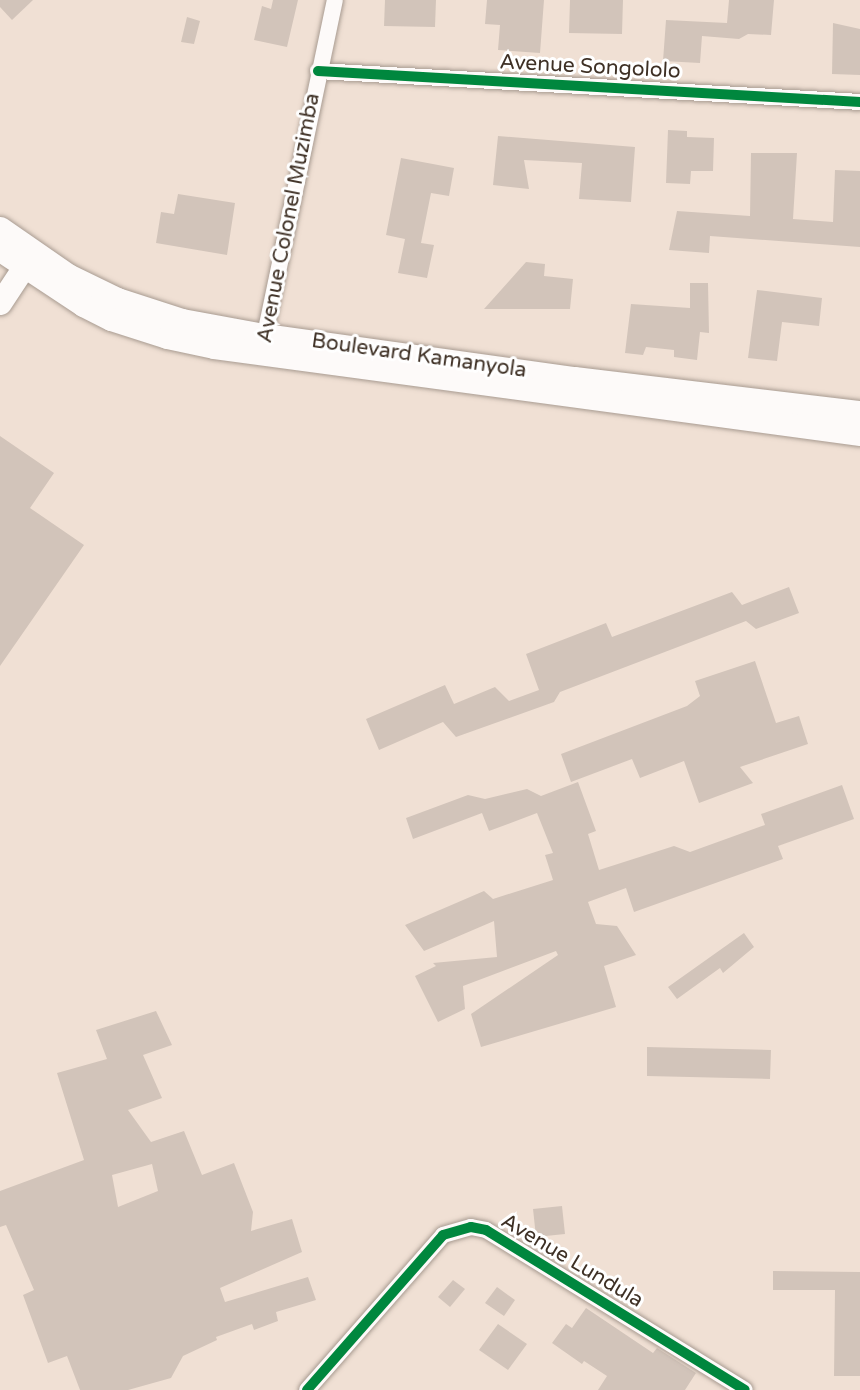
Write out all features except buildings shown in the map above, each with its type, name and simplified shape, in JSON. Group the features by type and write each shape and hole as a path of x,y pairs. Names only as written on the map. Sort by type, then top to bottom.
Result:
{"main road":[{"name":"Boulevard Kamanyola","path":"0,228 28,261"},
{"name":"Boulevard Kamanyola","path":"0,250 68,275 145,309 263,344 658,397 860,434"},
{"path":"0,303 28,261"},
{"name":"Boulevard Kamanyola","path":"658,397 860,412"}],"street":[{"name":"Avenue Colonel Muzimba","path":"263,344 334,0"},
{"name":"Avenue Songololo","path":"318,71 860,102"},
{"name":"Avenue Lundula","path":"307,1390 443,1235 471,1227 486,1230 744,1390"},
{"path":"715,1390 726,1377"}],"cycle path":[{"path":"318,71 860,102"},
{"path":"307,1390 443,1235 471,1227 486,1230 745,1390"}]}
